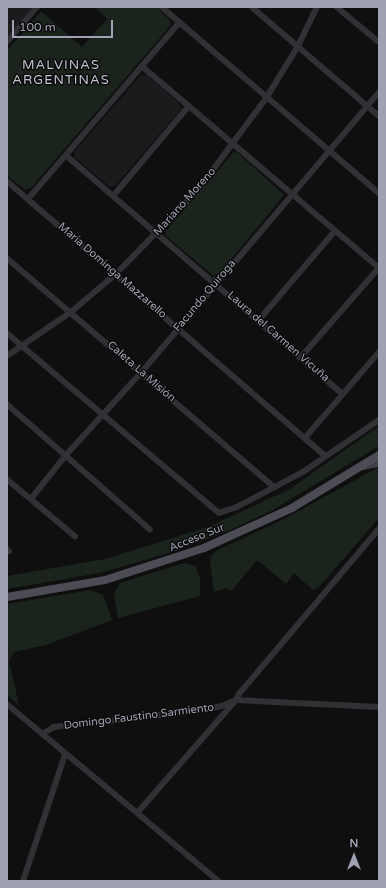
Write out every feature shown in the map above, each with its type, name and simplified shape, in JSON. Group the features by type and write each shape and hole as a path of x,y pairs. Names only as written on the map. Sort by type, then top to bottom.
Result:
{"main road":[{"name":"Acceso Sur","path":"7,597 105,580 191,553 271,518 363,466 379,454"}],"street":[{"path":"7,42 37,7"},
{"path":"162,7 379,193"},
{"path":"252,7 379,116"},
{"name":"Mariano Moreno","path":"7,356 22,347 70,312 116,274 198,190 234,144 267,97 298,46 317,7"},
{"path":"337,7 379,42"},
{"path":"29,198 67,156 179,23"},
{"path":"142,66 379,268 301,356"},
{"name":"Facundo Quiroga","path":"31,499 66,455 105,415 142,373 216,283 331,151 379,92"},
{"path":"114,195 189,106"},
{"name":"Laura del Carmen Vicuña","path":"67,156 301,356 343,394"},
{"name":"María Dominga Mazzarello","path":"7,181 29,198 306,437 326,456"},
{"path":"259,320 335,231"},
{"name":"Caleta La Misión","path":"7,258 274,487"},
{"path":"7,333 219,513 237,507 274,487 326,456 379,420"},
{"path":"306,437 379,352"},
{"path":"7,404 150,529"},
{"path":"363,466 379,463"},
{"path":"7,479 75,536"},
{"path":"138,812 236,700 239,694 379,529"},
{"name":"Domingo Faustino Sarmiento","path":"44,733 54,727 196,711 222,706 236,700 379,707"},
{"path":"7,704 44,733 65,755 138,812 219,881"},
{"path":"23,881 65,755"}],"shaded area":[{"path":"7,7 33,7 7,37"},
{"path":"95,7 156,7 170,20 171,25 31,188 25,190 7,175 7,51 41,11 82,47 107,19"},
{"path":"141,75 147,75 179,103 181,109 116,185 110,187 75,158 74,152"},
{"path":"234,152 238,153 284,195 219,274 214,276 166,236 165,232"},
{"path":"379,426 379,446 271,511 221,534 175,551 100,573 7,589 7,576 105,559 208,527 290,489"},
{"path":"379,467 379,518 318,588 313,590 294,573 286,584 257,560 231,591 226,588 214,592 210,563 211,556 216,551 284,519"},
{"path":"184,563 195,566 200,577 200,596 118,618 114,594 120,583"},
{"path":"90,590 103,595 112,620 46,645 14,652 9,661 19,705 7,695 7,604"}],"district":[{"name":"MALVINAS ARGENTINAS","path":"61,74"}]}
